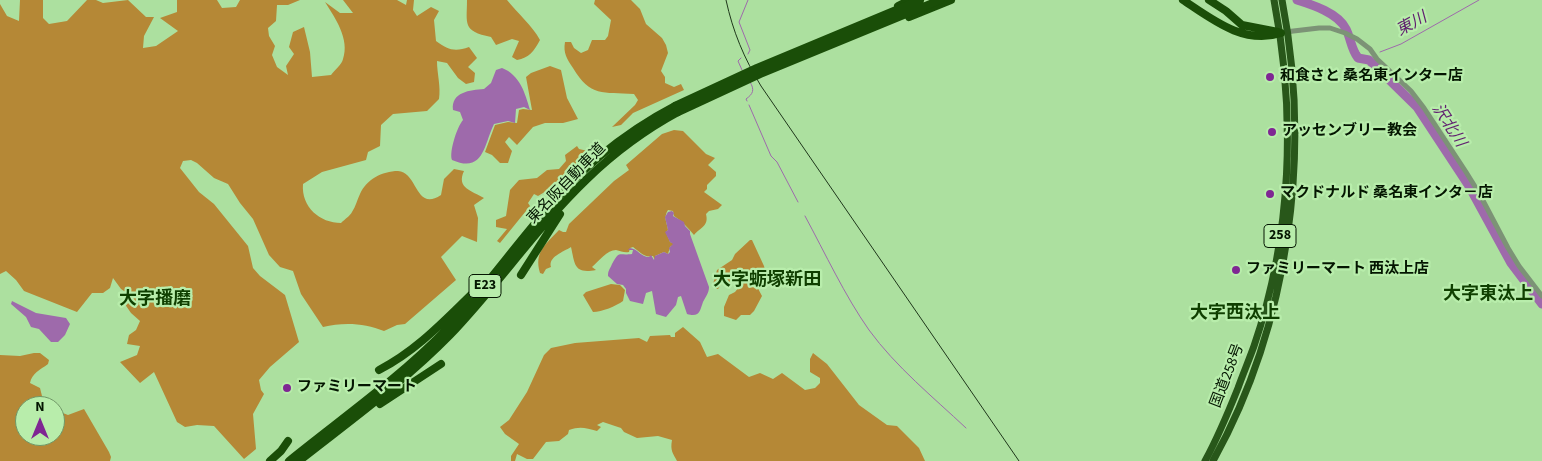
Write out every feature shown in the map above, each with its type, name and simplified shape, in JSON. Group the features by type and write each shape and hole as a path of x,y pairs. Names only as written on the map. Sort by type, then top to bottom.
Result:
{"highway":[{"path":"858,26 910,0"},
{"name":"東名阪自動車道","path":"299,461 424,361 449,336 559,209 604,164 646,131 677,109 750,71 920,0"},
{"name":"東名阪自動車道","path":"288,461 394,378 419,356 463,311 553,204 598,158 641,125 940,0"},
{"path":"879,25 896,22 951,0"},
{"path":"1183,0 1212,19 1242,34 1268,37 1284,32"},
{"path":"1209,0 1242,25 1284,32"},
{"name":"国道258号","path":"1213,461 1241,401 1261,348 1272,309 1285,248 1292,196 1294,104 1284,32 1274,0"},
{"name":"国道258号","path":"1205,461 1225,421 1254,346 1277,259 1286,183 1288,104 1282,0"},
{"path":"521,275 560,213 583,185 604,164"},
{"path":"379,370 416,347 506,261"},
{"path":"355,418 366,414 441,364"},
{"path":"270,461 281,452 288,441"}],"street":[{"path":"1284,32 1319,28 1339,30 1355,38 1370,49 1377,59 1418,99 1480,193 1515,260 1542,296"}],"shaded area":[{"path":"20,0 43,0 43,18 49,24 67,21 87,0 96,0 103,3 128,0 146,17 154,17 144,36 143,48 156,46 178,31 160,18 177,12 177,0 217,0 222,8 236,7 240,0 300,0 288,5 277,5 276,21 268,28 269,36 275,46 272,55 277,67 288,75 286,66 294,54 289,47 293,32 304,27 310,52 312,77 331,75 341,63 345,51 343,36 325,2 340,13 353,13 343,0 397,0 406,5 407,0 414,0 413,10 417,16 431,7 439,11 434,20 436,41 452,49 469,47 477,58 468,67 475,73 474,82 466,84 458,78 447,63 437,61 440,89 439,99 427,111 393,114 381,125 380,146 368,152 366,160 322,172 303,184 303,192 305,200 319,217 341,223 355,208 366,184 375,177 392,171 405,173 421,195 426,199 433,199 441,195 444,179 454,169 464,171 462,181 464,185 470,191 484,198 474,205 478,218 477,242 462,236 441,257 456,280 405,324 397,325 384,331 354,324 338,324 323,327 301,294 293,271 280,267 269,255 253,219 228,184 214,178 197,163 191,160 183,161 180,168 199,192 214,204 248,246 253,268 260,276 285,295 299,342 270,367 259,380 264,394 253,414 256,449 244,459 214,426 197,425 185,427 177,422 154,372 140,383 120,362 137,355 140,346 127,344 129,335 136,330 140,321 131,313 122,300 135,298 121,289 113,278 110,288 103,293 92,293 77,312 24,291 6,271 0,274 0,4 7,16 19,21"},
{"path":"467,0 507,0 537,35 540,40 536,47 528,56 517,60 512,57 519,41 512,39 496,45 491,37 475,32 468,25 467,21"},
{"path":"595,0 631,0 640,9 646,24 662,38 666,45 668,53 661,71 665,77 665,83 674,87 681,84 684,90 633,113 621,125 612,127 638,100 634,94 606,93 585,84 567,59 565,53 565,42 571,42 574,48 581,53 588,50 592,40 605,40 608,36 611,20 594,4"},
{"path":"550,66 561,70 567,98 578,119 563,123 545,123 533,127 517,145 509,137 505,142 512,151 508,163 500,163 492,155 485,152 495,125 508,122 517,123 519,110 532,110 526,77 531,73"},
{"path":"502,68 513,75 521,85 530,110 524,107 516,109 515,123 508,121 494,124 485,148 477,160 471,163 463,163 452,160 454,140 463,120 460,112 453,110 455,99 462,93 484,89 491,83 496,70"},
{"path":"674,130 683,131 706,154 715,158 708,165 716,172 716,176 707,185 707,189 704,192 722,205 718,209 709,211 706,214 707,218 704,226 694,235 674,216 673,211 668,210 666,218 668,230 666,232 673,245 670,247 668,254 664,252 655,256 655,260 653,256 640,253 633,247 630,248 629,252 613,250 592,267 596,270 583,271 575,263 571,247 554,258 551,267 546,269 543,274 540,273 538,260 542,249 549,240 559,230 566,232 569,224 614,181 629,170 626,165 662,134"},
{"path":"577,146 579,149 588,151 552,191 548,190 538,196 534,194 528,203 530,206 500,243 497,241 507,229 496,227 496,220 506,216 510,190 519,180 537,178 547,170 559,169 566,161 565,155"},
{"path":"672,211 674,213 673,216 684,222 690,231 709,287 700,310 695,315 687,314 681,296 678,297 676,305 666,317 656,314 652,291 646,293 643,304 630,301 623,285 617,284 608,276 608,272 618,255 632,254 633,250 628,250 630,248 646,257 651,255 654,260 655,256 664,252 668,254 670,252 669,248 673,244 665,232 668,230 665,217 668,212"},
{"path":"752,240 765,270 754,281 762,296 750,315 741,315 736,320 724,316 724,307 729,295 739,287 738,283 723,282 718,289 715,289 713,284 717,270 732,260 735,254"},
{"path":"611,284 620,285 625,290 623,301 609,308 593,312 583,295 586,292"},
{"path":"12,301 36,313 66,318 70,324 65,335 58,342 51,342 39,329 31,327 26,317 11,304"},
{"path":"683,327 700,342 707,357 718,354 749,377 760,373 773,379 782,373 805,390 815,388 820,383 820,378 810,372 810,359 813,353 827,364 859,405 887,425 897,426 919,448 925,461 677,461 673,454 672,440 658,436 637,438 624,432 621,428 603,422 597,425 601,427 597,431 576,428 569,430 568,434 559,441 546,442 533,459 527,459 517,454 515,461 511,461 511,456 519,444 505,434 500,427 509,420 527,392 544,355 551,348 575,343 639,338 647,342 650,336 670,335 675,337 675,333"},
{"path":"40,353 49,360 48,364 34,374 30,383 40,388 42,396 15,396 15,446 65,446 65,414 68,415 84,409 109,452 110,461 0,461 0,355 20,356"}],"waterway":[{"path":"748,0 739,22 750,50 748,54"},
{"name":"沢北川","path":"1297,0 1324,10 1337,18 1346,29 1358,58 1369,60 1417,107 1469,186 1511,263 1542,304"},
{"name":"東川","path":"1380,52 1401,44 1479,0"},
{"name":"東川","path":"1352,47 1355,47 1361,55 1366,57"},
{"path":"741,58 738,61 742,70"},
{"path":"747,101 746,99 752,92 750,82"},
{"path":"749,105 771,156 777,162 798,202"},
{"path":"805,216 843,289 869,330 891,357 966,428"}],"railway":[{"path":"726,0 740,44 761,86 1019,461"}],"place":[{"name":"和食さと 桑名東インター店","path":"1270,77"},
{"name":"アッセンブリー教会","path":"1272,132"},
{"name":"マクドナルド 桑名東インタ－店","path":"1270,194"},
{"name":"ファミリーマート 西汰上店","path":"1236,270"},
{"name":"ファミリーマート","path":"287,388"}],"district":[{"name":"大字蛎塚新田","path":"767,281"},
{"name":"大字東汰上","path":"1488,295"},
{"name":"大字播磨","path":"155,300"},
{"name":"大字西汰上","path":"1235,314"}]}
